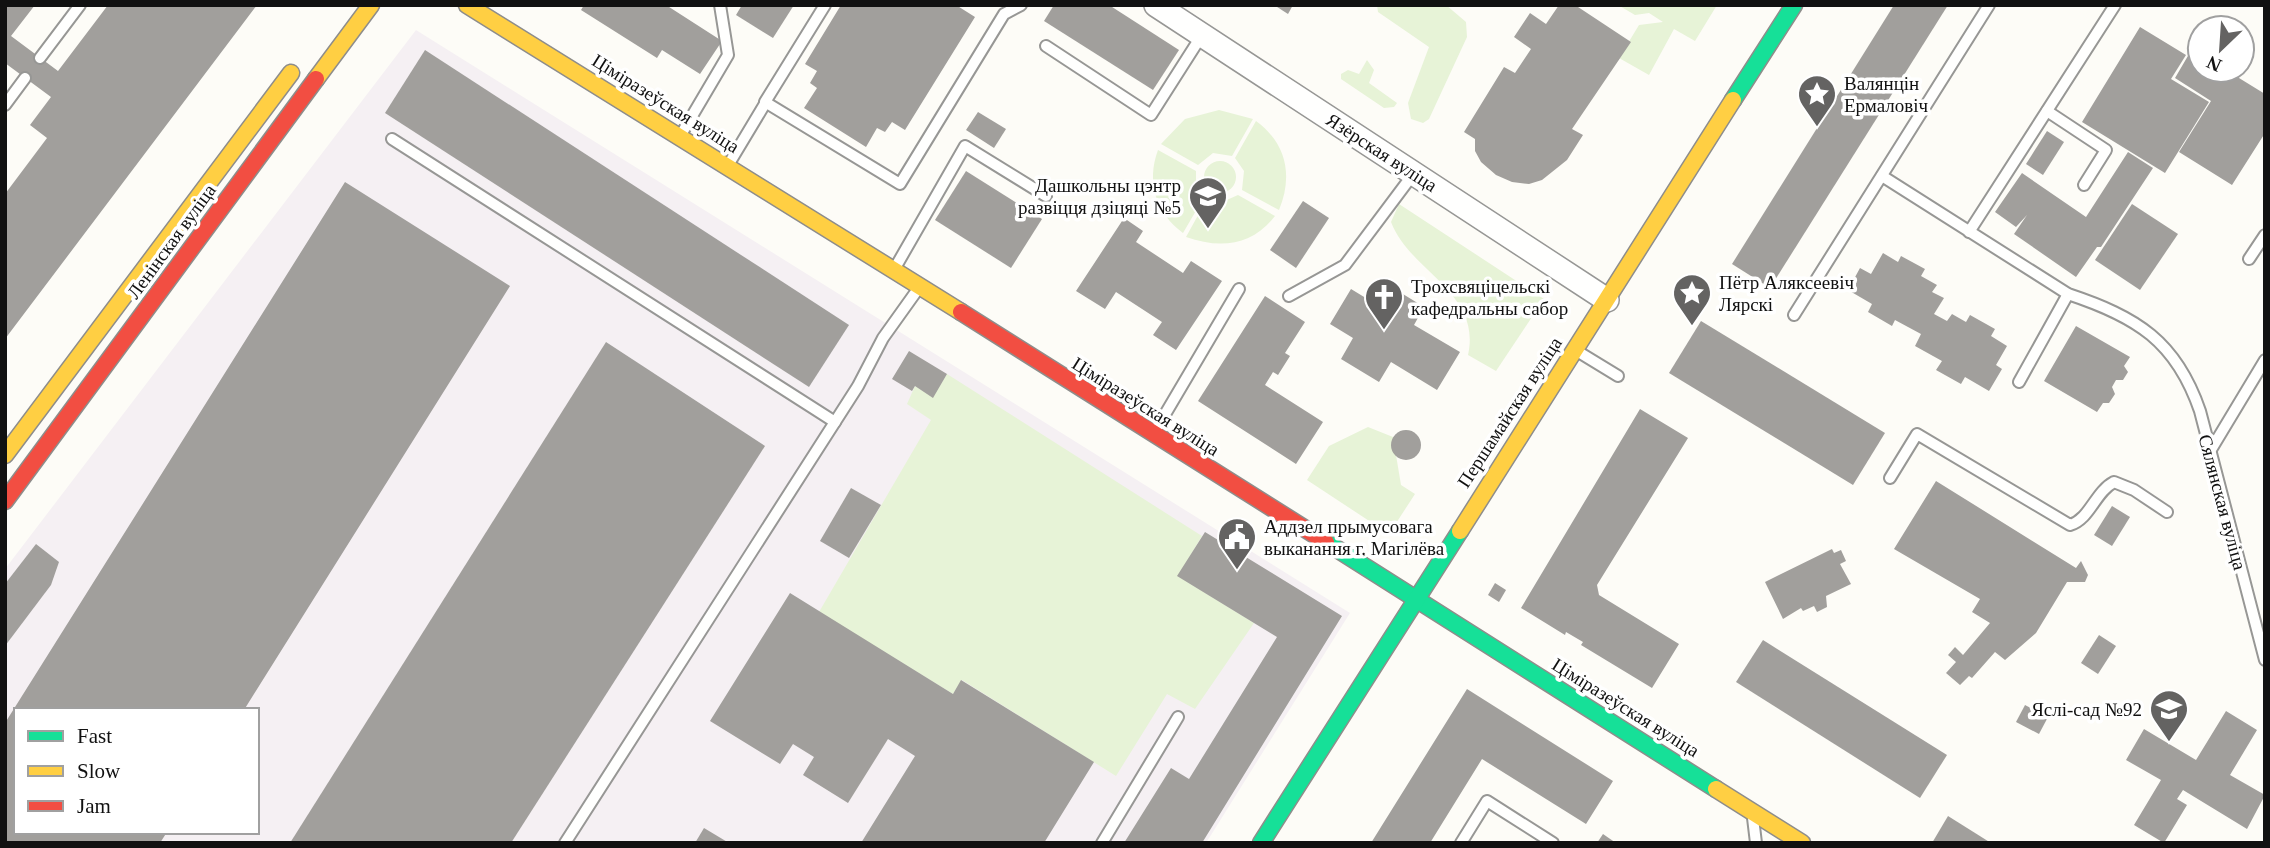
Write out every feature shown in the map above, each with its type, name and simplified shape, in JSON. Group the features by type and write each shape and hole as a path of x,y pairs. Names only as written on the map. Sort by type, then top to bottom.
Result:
{"main road":[{"name":"Ленінская вуліца","path":"7,496 371,5"},
{"name":"Ціміразеўская вуліца","path":"467,5 728,165 1414,601 1802,843"},
{"name":"Першамайская вуліца","path":"1261,843 1794,5"},
{"name":"Ленінская вуліца","path":"5,456 300,61"}],"street":[{"name":"Язёрская вуліца","path":"1156,5 1607,300"}],"lane":[{"path":"40,58 80,5"},
{"path":"680,135 728,55 720,5"},
{"path":"728,165 825,5"},
{"path":"1794,315 1989,5"},
{"path":"1969,232 2115,5"},
{"path":"766,102 900,184 1004,14 1019,6"},
{"path":"1046,46 1151,115 1202,35"},
{"path":"5,105 25,78"},
{"path":"2047,111 2106,150 2084,185"},
{"path":"392,139 835,422"},
{"path":"894,271 965,146 1046,196"},
{"path":"1289,296 1345,265 1415,173"},
{"path":"1882,176 2068,295 2019,382"},
{"path":"2249,259 2265,235"},
{"path":"565,843 835,422 883,338 919,287"},
{"path":"1153,435 1240,289"},
{"name":"Сялянская вуліца","path":"2068,295 2100,305 2169,349 2189,379 2265,660"},
{"path":"1575,350 1618,376"},
{"path":"2209,453 2265,360"},
{"path":"1890,478 1917,434 2070,526 2079,523 2102,489 2114,482 2134,490 2167,512"},
{"path":"1102,843 1178,717"},
{"path":"1461,843 1487,801 1553,843"},
{"path":"1752,811 1756,843"}],"shaded area":[{"path":"416,30 1350,613 1206,843 5,843 5,569"}],"green space":[{"path":"1377,5 1446,5 1466,22 1467,37 1429,119 1423,123 1411,119 1408,103 1429,47 1378,12"},
{"path":"1618,5 1717,5 1695,41 1674,29 1649,75 1619,58 1639,25 1663,22 1649,13 1635,15"},
{"path":"1367,60 1374,70 1369,83 1397,103 1394,107 1384,108 1341,79 1341,74 1348,70 1359,74"},
{"path":"1219,110 1253,119 1232,156 1213,153 1198,165 1161,144 1185,119"},
{"path":"1256,121 1275,140 1284,161 1286,185 1279,210 1242,190 1244,171 1235,158"},
{"path":"1158,150 1196,171 1196,184 1204,197 1183,233 1166,216 1156,196 1153,174"},
{"path":"1220,161 1231,166 1236,177 1231,188 1220,193 1209,188 1204,177 1209,166"},
{"path":"1238,195 1275,216 1256,234 1235,242 1211,243 1186,237 1207,199 1220,203"},
{"path":"1399,204 1544,299 1496,371 1468,355 1469,333 1465,315 1455,298 1400,239 1391,222"},
{"path":"947,374 1202,536 1178,576 1254,623 1195,709 1167,694 1116,776 962,680 953,694 819,612 931,420 907,404 915,386 933,397"},
{"path":"1368,427 1393,437 1401,485 1415,494 1389,534 1307,480 1329,446"}],"building":[{"path":"5,5 35,5 11,36 58,71 108,5 257,5 5,339 5,194 47,138 30,125 51,97 5,63"},
{"path":"584,5 666,5 722,41 700,74 662,50 657,58 581,10"},
{"path":"742,5 794,5 773,38 736,15"},
{"path":"841,5 956,5 975,17 905,130 892,122 885,132 877,128 866,147 804,108 817,88 810,83 817,71 805,64"},
{"path":"1054,5 1109,5 1179,50 1153,90 1044,21"},
{"path":"1274,5 1293,5 1288,14"},
{"path":"1559,5 1575,5 1631,42 1572,129 1583,135 1567,160 1542,180 1529,184 1512,182 1496,175 1481,162 1475,151 1475,139 1464,132 1504,67 1515,73 1531,49 1514,37 1530,13 1546,24"},
{"path":"1894,5 1948,5 1770,288 1732,264"},
{"path":"2140,27 2186,55 2171,79 2209,102 2165,173 2082,122"},
{"path":"425,50 849,325 809,387 385,113"},
{"path":"2186,59 2186,84 2249,84 2265,94 2265,133 2232,185 2179,152 2211,101 2175,78"},
{"path":"978,112 1006,129 994,148 966,130"},
{"path":"2047,131 2064,142 2043,175 2026,164"},
{"path":"2128,152 2153,168 2101,247 2097,247 2076,277 2014,234 2027,215 2016,227 1995,212 2022,173 2086,217"},
{"path":"966,171 1042,219 1011,268 935,220"},
{"path":"345,182 510,286 245,708 14,708"},
{"path":"1303,201 1329,218 1296,268 1270,250"},
{"path":"2132,204 2178,234 2140,290 2095,260"},
{"path":"1124,218 1143,231 1136,242 1183,273 1191,261 1222,281 1176,350 1153,335 1162,322 1116,292 1105,309 1076,291"},
{"path":"1883,253 1898,262 1901,256 1925,269 1921,276 1937,285 1932,292 1944,298 1934,314 1947,321 1952,314 1966,322 1970,315 1995,329 1991,336 2007,346 1996,365 2002,369 1989,391 1965,377 1961,384 1936,370 1942,361 1915,346 1921,334 1895,320 1892,326 1868,312 1872,304 1848,290 1860,268 1871,274"},
{"name":"Трохсвяціцельскі кафедральны сабор","path":"1385,283 1424,307 1414,325 1460,352 1437,390 1391,362 1379,382 1341,359 1353,338 1330,324 1351,289 1374,303"},
{"path":"1265,296 1305,322 1285,353 1290,356 1278,375 1273,372 1265,385 1323,422 1296,464 1198,401"},
{"path":"1701,321 1885,433 1853,485 1669,373"},
{"path":"2076,326 2130,357 2124,366 2128,372 2123,380 2116,380 2112,387 2115,394 2109,403 2103,403 2097,412 2044,381"},
{"path":"606,342 765,446 511,843 290,843"},
{"path":"909,351 947,374 933,398 915,386 912,391 892,379"},
{"path":"1640,409 1688,438 1597,585 1599,595 1679,644 1652,688 1581,645 1583,642 1566,632 1565,635 1521,608"},
{"path":"1406,430 1417,434 1421,445 1417,456 1406,460 1395,456 1391,445 1395,434"},
{"path":"1936,481 2076,568 2081,561 2088,575 2085,582 2067,582 2036,633 2005,660 1995,652 1972,678 1969,676 1960,685 1946,673 1956,662 1948,655 1955,647 1963,655 1990,623 1972,612 1980,599 1894,549"},
{"path":"851,488 881,505 849,558 820,541"},
{"path":"2112,506 2130,517 2112,546 2094,535"},
{"path":"1205,532 1342,616 1202,843 1124,843 1171,768 1189,779 1277,637 1177,576"},
{"path":"36,544 59,562 51,585 5,646 5,584"},
{"path":"1832,549 1834,553 1841,550 1846,561 1840,564 1851,584 1826,596 1827,607 1817,612 1814,606 1803,611 1801,608 1783,619 1765,582"},
{"path":"1495,583 1506,590 1499,602 1488,595"},
{"path":"790,593 953,694 961,680 1094,762 1044,843 861,843 915,756 888,739 848,803 803,775 814,757 793,744 780,764 710,721"},
{"path":"2099,635 2116,646 2098,674 2081,663"},
{"path":"1763,640 1947,755 1920,798 1736,682"},
{"path":"1467,689 1613,781 1586,824 1482,759 1430,843 1371,843"},
{"path":"2025,705 2048,717 2039,734 2016,722"},
{"path":"14,709 14,834 166,834 160,843 5,843 5,723"},
{"path":"2226,711 2257,730 2230,775 2265,795 2247,829 2183,790 2177,799 2187,805 2164,843 2134,825 2161,780 2126,760 2144,729 2196,760"},
{"path":"1948,816 1991,843 1932,843"},
{"path":"704,828 729,843 695,843"},
{"path":"1603,834 1616,843 1597,843"}],"traffic: fast":[{"path":"1733,100 1794,5"},
{"path":"1261,843 1460,531"},
{"path":"1326,542 1716,789"}],"traffic: slow":[{"path":"316,79 371,5"},
{"path":"467,5 961,312"},
{"path":"5,455 291,73"},
{"path":"1460,531 1733,100"},
{"path":"1716,789 1802,843"}],"traffic: jam":[{"path":"5,501 316,79"},
{"path":"961,312 1326,542"}],"place":[{"name":"Валянцін Ермаловіч","path":"1817,128"},
{"name":"Дашкольны цэнтр развіцця дзіцяці №5","path":"1208,230"},
{"name":"Пётр Аляксеевіч Лярскі","path":"1692,327"},
{"name":"Трохсвяціцельскі кафедральны сабор","path":"1384,331"},
{"name":"Аддзел прымусовага выканання г. Магілёва","path":"1237,571"},
{"name":"Яслі-сад №92","path":"2169,743"}]}
